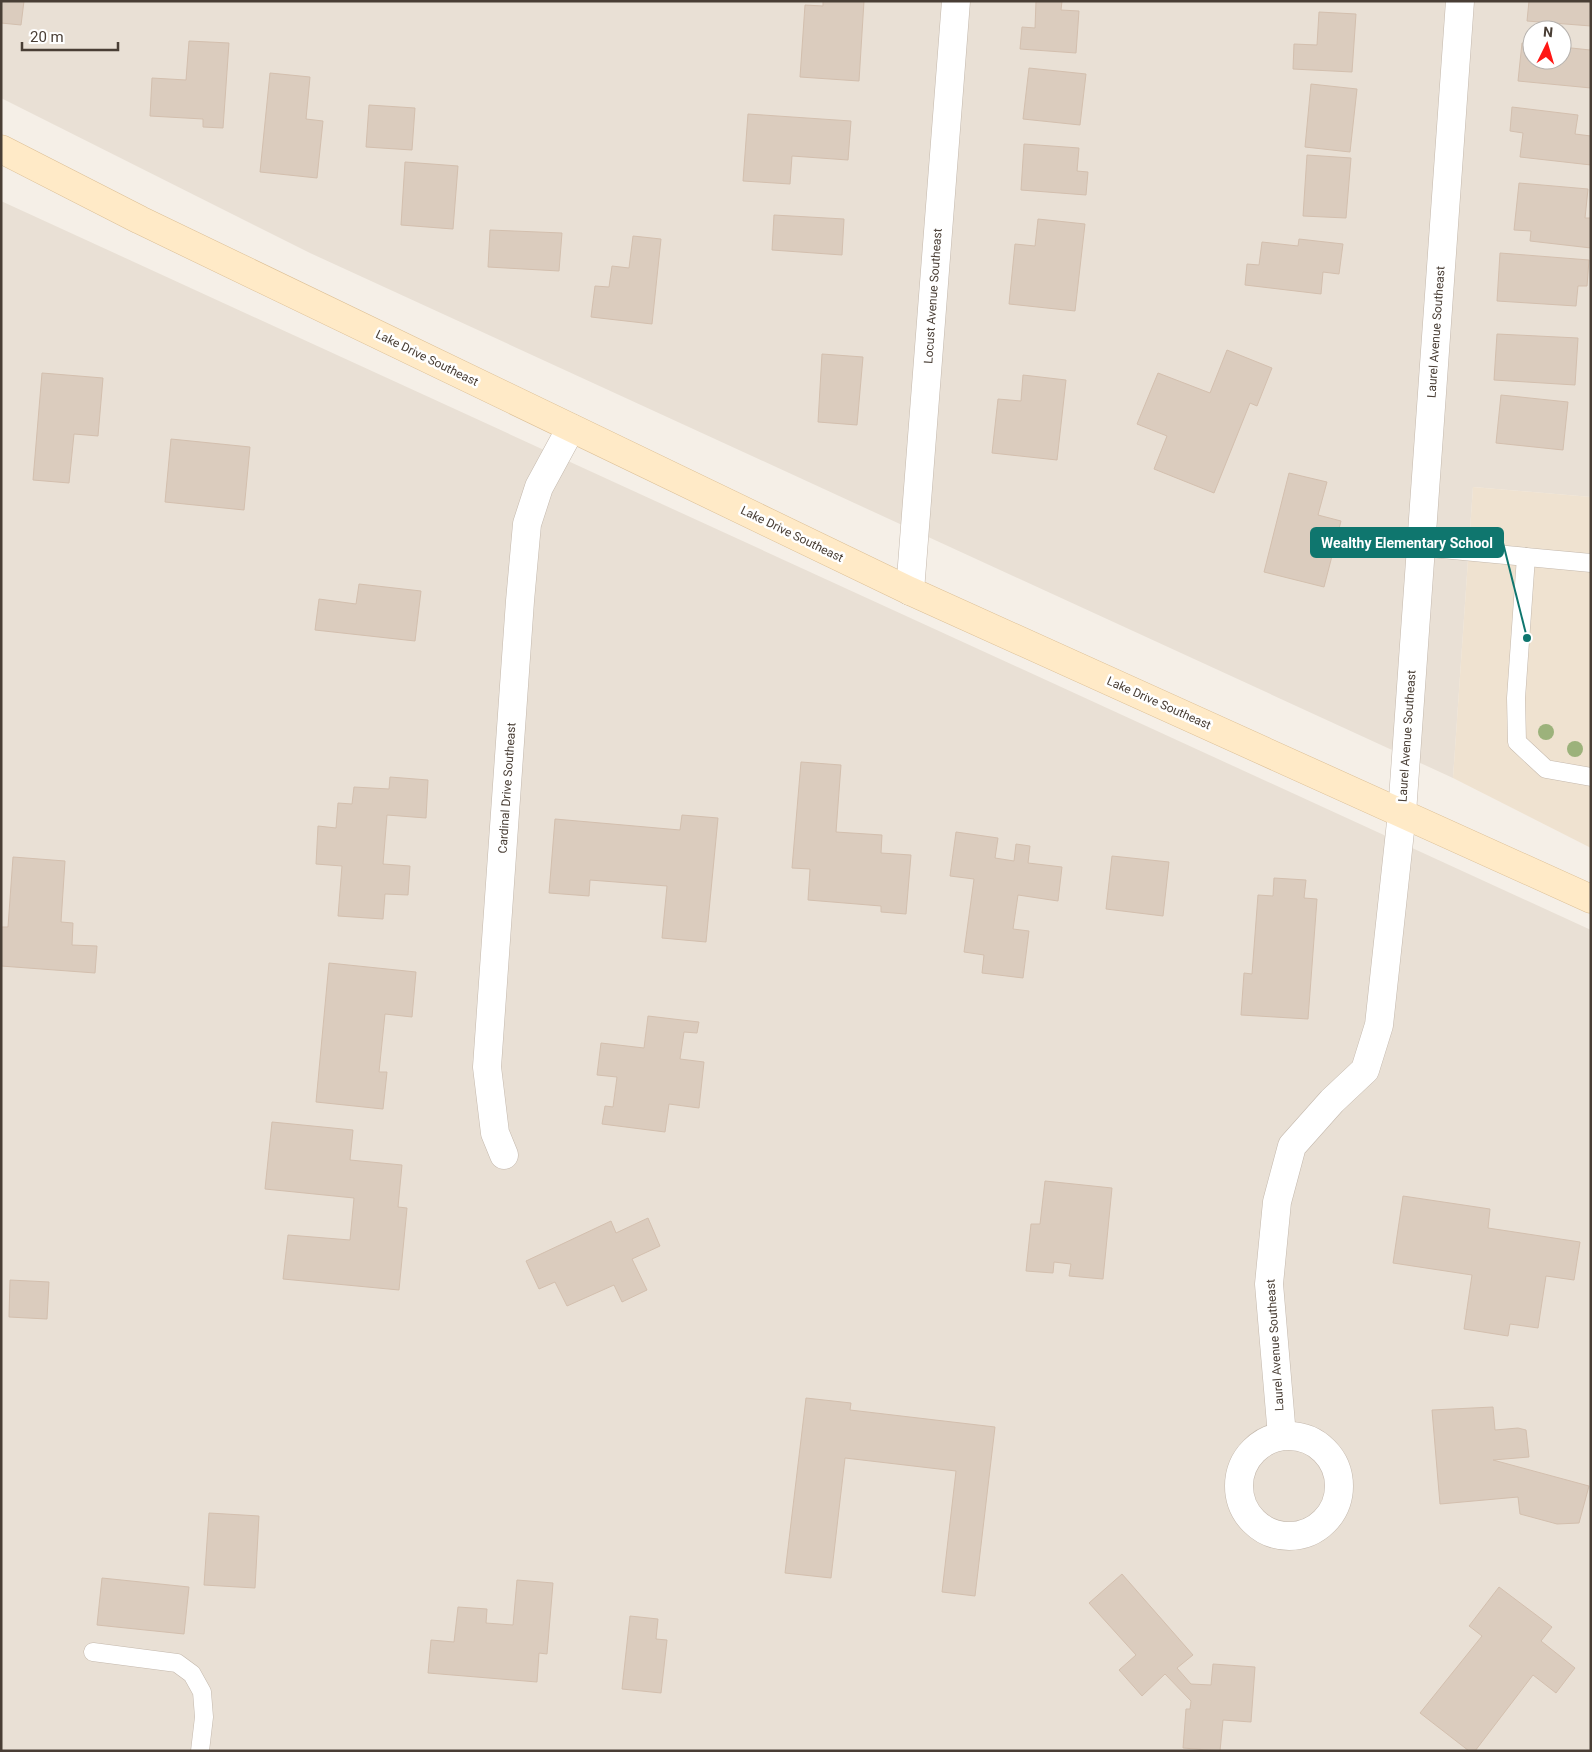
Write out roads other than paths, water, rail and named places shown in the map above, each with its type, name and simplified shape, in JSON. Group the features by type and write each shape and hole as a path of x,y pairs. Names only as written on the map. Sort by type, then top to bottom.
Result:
{"main road":[{"name":"Lake Drive Southeast","path":"1,149 140,220 910,591 1591,899"}],"street":[{"name":"Locust Avenue Southeast","path":"910,591 956,1"},
{"name":"Laurel Avenue Southeast","path":"1282,1436 1269,1284 1277,1202 1292,1146 1332,1101 1364,1070 1379,1025 1402,813 1460,1"},
{"name":"Cardinal Drive Southeast","path":"504,1155 495,1133 487,1067 523,562 527,524 539,487 571,428"}],"lane":[{"path":"1421,547 1591,562"},
{"path":"1526,557 1516,698 1517,742 1546,769 1591,777"},
{"path":"93,1652 177,1663 192,1674 202,1692 204,1718 200,1751"}],"place":[{"name":"Wealthy Elementary School","path":"1527,638"}]}
